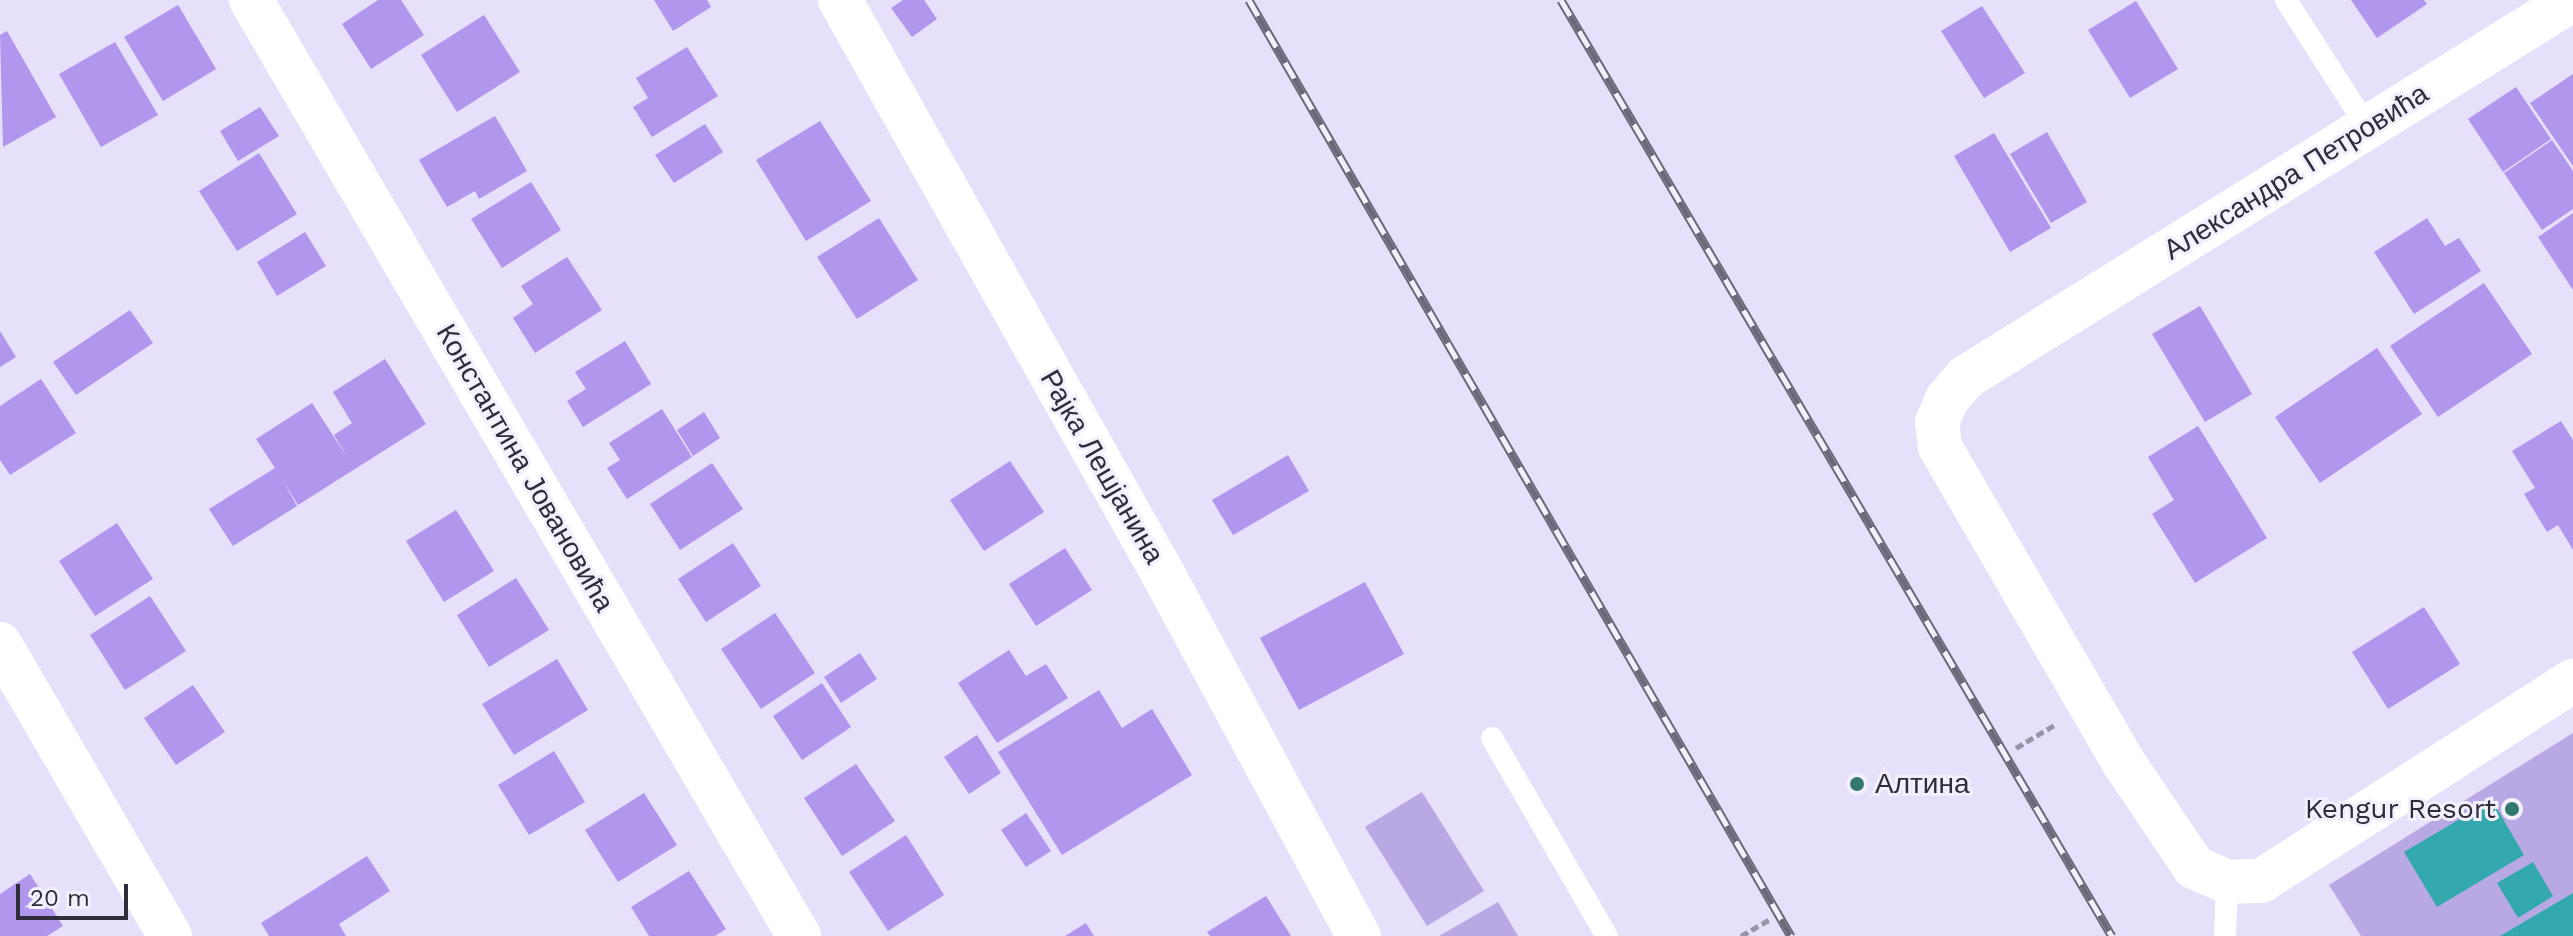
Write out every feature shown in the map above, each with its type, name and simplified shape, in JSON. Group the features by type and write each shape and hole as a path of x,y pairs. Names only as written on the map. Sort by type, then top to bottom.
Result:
{"street":[{"name":"Константина Јовановића","path":"251,0 799,936"},
{"name":"Рајка Лешјанина","path":"840,0 1163,574 1359,936"},
{"name":"Александра Петровића","path":"2227,882 2194,867 2126,766 1940,447 1937,422 1947,399 1966,377 2572,0"},
{"path":"0,644 170,936"},
{"path":"2227,882 2261,881 2573,681"}],"lane":[{"path":"2286,0 2368,128"},
{"path":"1492,738 1607,936"},
{"path":"2225,936 2227,882"}],"path":[{"path":"2016,748 2065,718"},
{"path":"1741,936 1771,919"}],"shaded area":[{"name":"Kengur Resort","path":"2573,733 2573,936 2361,936 2329,885"},
{"path":"1422,792 1484,891 1427,926 1365,827"},
{"path":"2492,800 2524,855 2437,907 2404,852"},
{"path":"2533,862 2553,896 2518,918 2497,883"},
{"path":"2573,893 2573,936 2500,936"},
{"path":"1498,902 1518,936 1439,936"}],"building":[{"path":"378,0 401,0 424,35 371,69 342,24"},
{"path":"654,0 707,0 711,7 673,31"},
{"path":"903,0 924,0 937,19 912,37 891,8"},
{"path":"2351,0 2424,0 2427,4 2377,38"},
{"path":"2136,1 2178,69 2130,98 2088,30"},
{"path":"178,5 216,69 163,101 124,37"},
{"path":"1982,6 2025,73 1984,98 1941,31"},
{"path":"484,15 520,72 457,112 421,55"},
{"path":"7,31 56,117 3,147 0,35"},
{"path":"115,42 158,115 101,147 59,74"},
{"path":"687,47 718,96 652,137 633,107 648,98 636,78"},
{"path":"2573,74 2573,166 2530,103"},
{"path":"2516,87 2551,139 2503,172 2468,119"},
{"path":"260,107 279,136 238,161 220,131"},
{"path":"495,116 527,171 479,199 475,191 447,207 419,160"},
{"path":"820,121 871,201 806,241 756,160"},
{"path":"705,124 723,152 674,183 655,155"},
{"path":"2047,132 2087,202 2051,223 2010,154"},
{"path":"1994,133 2051,228 2010,252 1954,156"},
{"path":"2552,140 2573,171 2573,209 2542,230 2504,173"},
{"path":"259,153 297,214 237,251 199,191"},
{"path":"531,182 561,230 502,268 471,219"},
{"path":"2573,213 2573,290 2538,237"},
{"path":"879,218 918,280 857,319 817,257"},
{"path":"2427,218 2445,246 2459,238 2481,271 2414,314 2374,252"},
{"path":"305,232 326,266 277,296 257,262"},
{"path":"567,257 602,310 535,353 513,318 533,304 521,286"},
{"path":"2484,283 2532,354 2438,417 2390,346"},
{"path":"2200,306 2252,394 2205,422 2152,334"},
{"path":"130,310 153,343 76,395 53,362"},
{"path":"0,331 16,357 0,367"},
{"path":"625,341 651,384 583,427 567,401 586,389 575,372"},
{"path":"2377,348 2422,414 2320,483 2275,417"},
{"path":"385,359 426,424 298,505 282,479 297,506 233,546 209,509 275,468 256,439 312,403 349,460 334,435 352,423 333,392"},
{"path":"41,379 76,433 10,475 0,460 0,406"},
{"path":"662,409 692,457 627,499 607,468 620,460 609,443"},
{"path":"704,412 720,438 693,456 677,430"},
{"path":"2561,421 2573,440 2573,550 2558,525 2547,532 2524,494 2535,488 2512,451"},
{"path":"2198,426 2267,538 2195,583 2152,514 2174,500 2148,457"},
{"path":"1288,455 1309,491 1233,535 1212,500"},
{"path":"1010,461 1044,512 984,551 950,500"},
{"path":"712,463 743,509 680,550 650,504"},
{"path":"456,510 494,571 444,602 406,541"},
{"path":"117,523 153,579 95,616 59,561"},
{"path":"733,543 761,586 706,622 678,579"},
{"path":"1065,548 1092,590 1036,626 1009,584"},
{"path":"516,578 549,630 489,667 457,615"},
{"path":"1365,582 1404,654 1299,710 1260,638"},
{"path":"150,596 186,651 125,690 90,635"},
{"path":"2424,607 2460,664 2388,709 2352,652"},
{"path":"775,613 815,673 761,709 721,649"},
{"path":"1009,650 1026,676 1046,664 1068,698 997,743 958,683"},
{"path":"860,653 877,679 841,703 824,677"},
{"path":"557,659 588,710 514,755 482,704"},
{"path":"822,683 851,727 802,760 773,716"},
{"path":"193,685 225,732 176,765 144,718"},
{"path":"1099,690 1122,728 1152,709 1192,775 1062,855 998,752"},
{"path":"977,735 1001,773 969,794 944,757"},
{"path":"554,751 585,802 529,835 498,785"},
{"path":"856,764 895,821 842,856 804,798"},
{"path":"644,793 677,845 618,882 585,830"},
{"path":"1026,813 1051,851 1026,867 1001,830"},
{"path":"906,835 944,895 888,931 849,872"},
{"path":"367,856 390,891 339,924 346,936 269,936 261,923"},
{"path":"689,871 726,929 715,936 649,936 631,907"},
{"path":"30,874 63,926 47,936 0,936 0,894"},
{"path":"1266,896 1291,936 1210,936 1207,932"},
{"path":"1086,923 1094,936 1065,936"}],"railway":[{"path":"1249,0 1791,936"},
{"path":"1561,0 2112,936"}],"place":[{"name":"Алтина","path":"1857,784"},
{"name":"Kengur Resort","path":"2512,809"}]}
